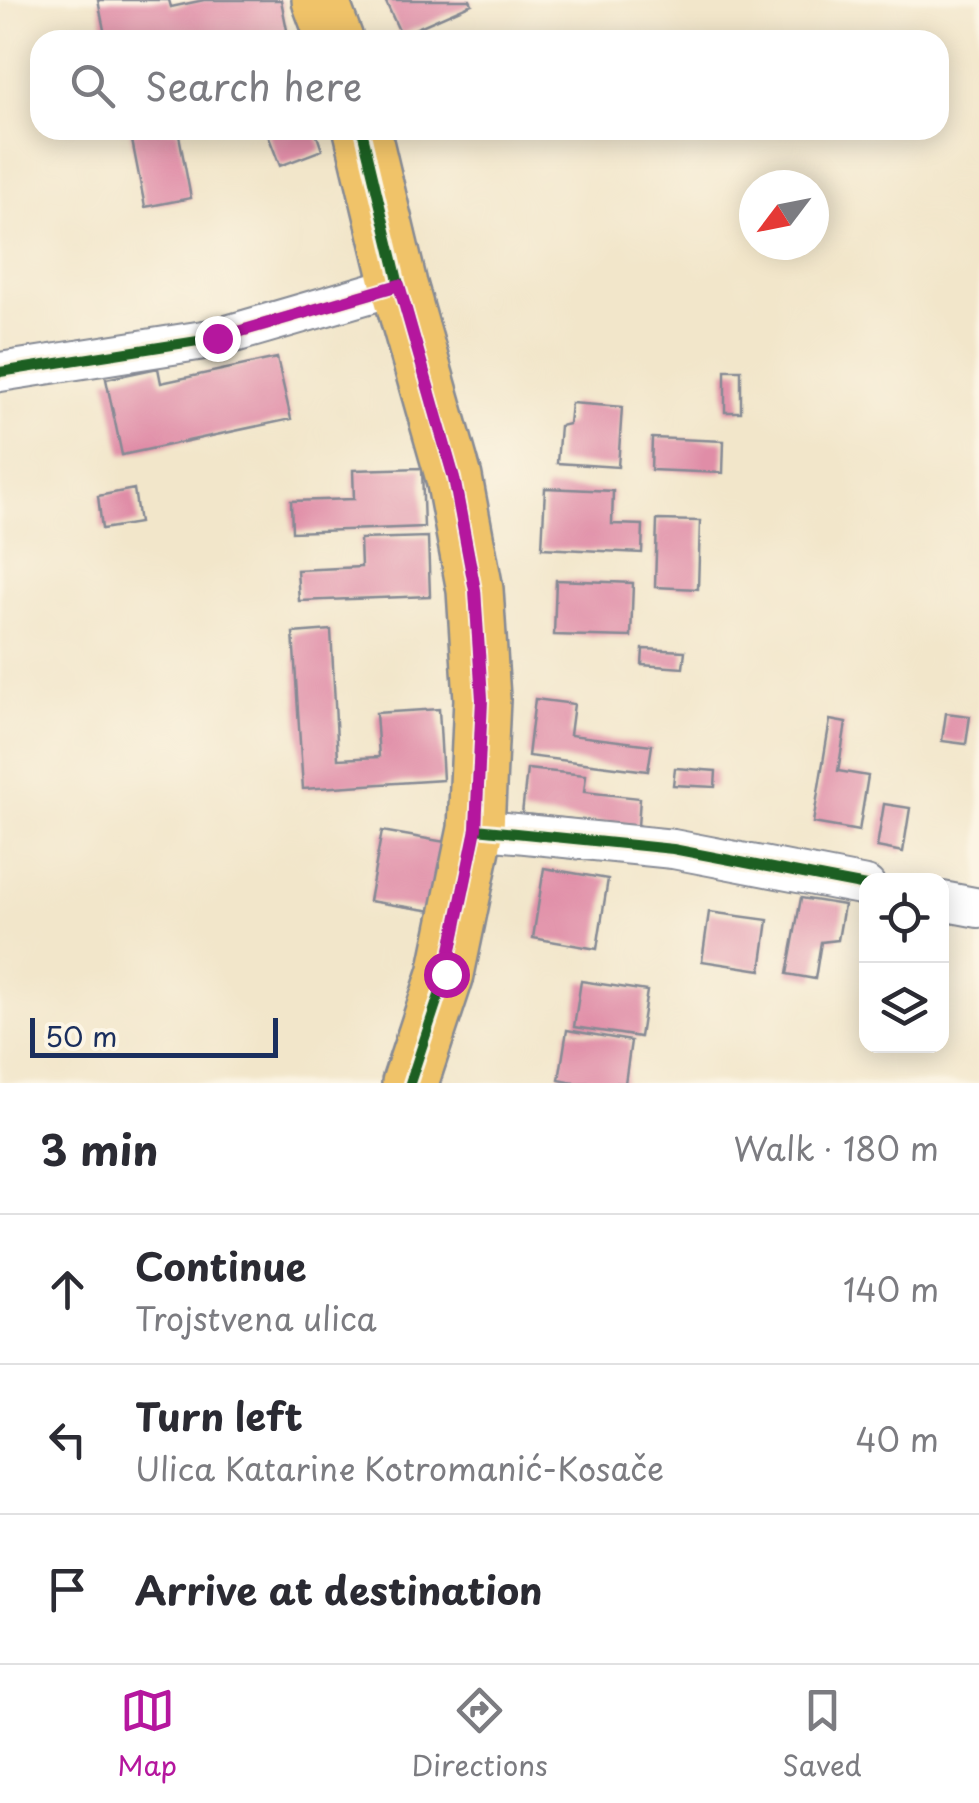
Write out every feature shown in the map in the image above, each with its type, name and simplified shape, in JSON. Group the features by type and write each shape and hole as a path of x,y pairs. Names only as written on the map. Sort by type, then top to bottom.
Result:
{"main road":[{"path":"320,0 331,30"},
{"path":"364,140 399,285 454,478 475,590 482,699 476,829 446,974 410,1083"}],"street":[{"path":"0,372 217,338 399,285"},
{"path":"476,829 673,849 859,885"},
{"path":"949,902 979,908"}],"building":[{"path":"98,0 169,0 171,7 204,0 281,0 287,30 104,30"},
{"path":"385,0 470,0 472,4 412,30 399,30"},
{"path":"132,140 180,140 191,198 145,207"},
{"path":"270,140 318,140 322,150 280,166"},
{"path":"277,358 291,419 122,455 106,379 158,368 161,383"},
{"path":"725,370 741,370 741,412 725,412"},
{"path":"571,403 622,407 618,467 557,463 560,426 569,424"},
{"path":"652,438 724,441 723,473 651,470"},
{"path":"422,468 424,527 292,532 291,501 354,499 353,470"},
{"path":"545,488 613,491 612,524 643,525 642,553 542,548"},
{"path":"134,489 139,523 102,529 98,496"},
{"path":"657,520 700,521 698,589 655,587"},
{"path":"428,537 430,596 299,601 297,570 361,567 360,539"},
{"path":"556,580 633,583 631,637 554,635"},
{"path":"331,630 338,759 379,757 376,713 439,709 443,780 303,789 293,633"},
{"path":"643,649 685,651 683,668 642,665"},
{"path":"535,699 574,704 570,735 652,745 648,771 528,756"},
{"path":"946,713 970,716 966,744 942,741"},
{"path":"830,720 846,723 838,771 868,776 859,831 813,823"},
{"path":"675,768 716,771 715,787 673,785"},
{"path":"527,769 586,775 584,792 640,798 638,826 522,814"},
{"path":"884,804 910,808 903,852 877,847"},
{"path":"382,831 445,842 433,911 369,901"},
{"path":"544,868 608,879 597,949 533,938"},
{"path":"801,898 844,905 838,940 821,942 815,979 787,974"},
{"path":"709,912 768,920 761,970 702,961"},
{"path":"581,981 647,991 640,1037 574,1027"},
{"path":"567,1030 631,1041 625,1083 559,1080"}],"cycle path":[{"path":"364,140 399,285 454,478 475,590 482,699 476,829 446,974 410,1083"},
{"path":"0,372 217,338 399,285"},
{"path":"476,829 673,849 859,885"}],"route":[{"path":"217,338 399,285 454,478 475,590 482,699 476,829 446,974"}]}
